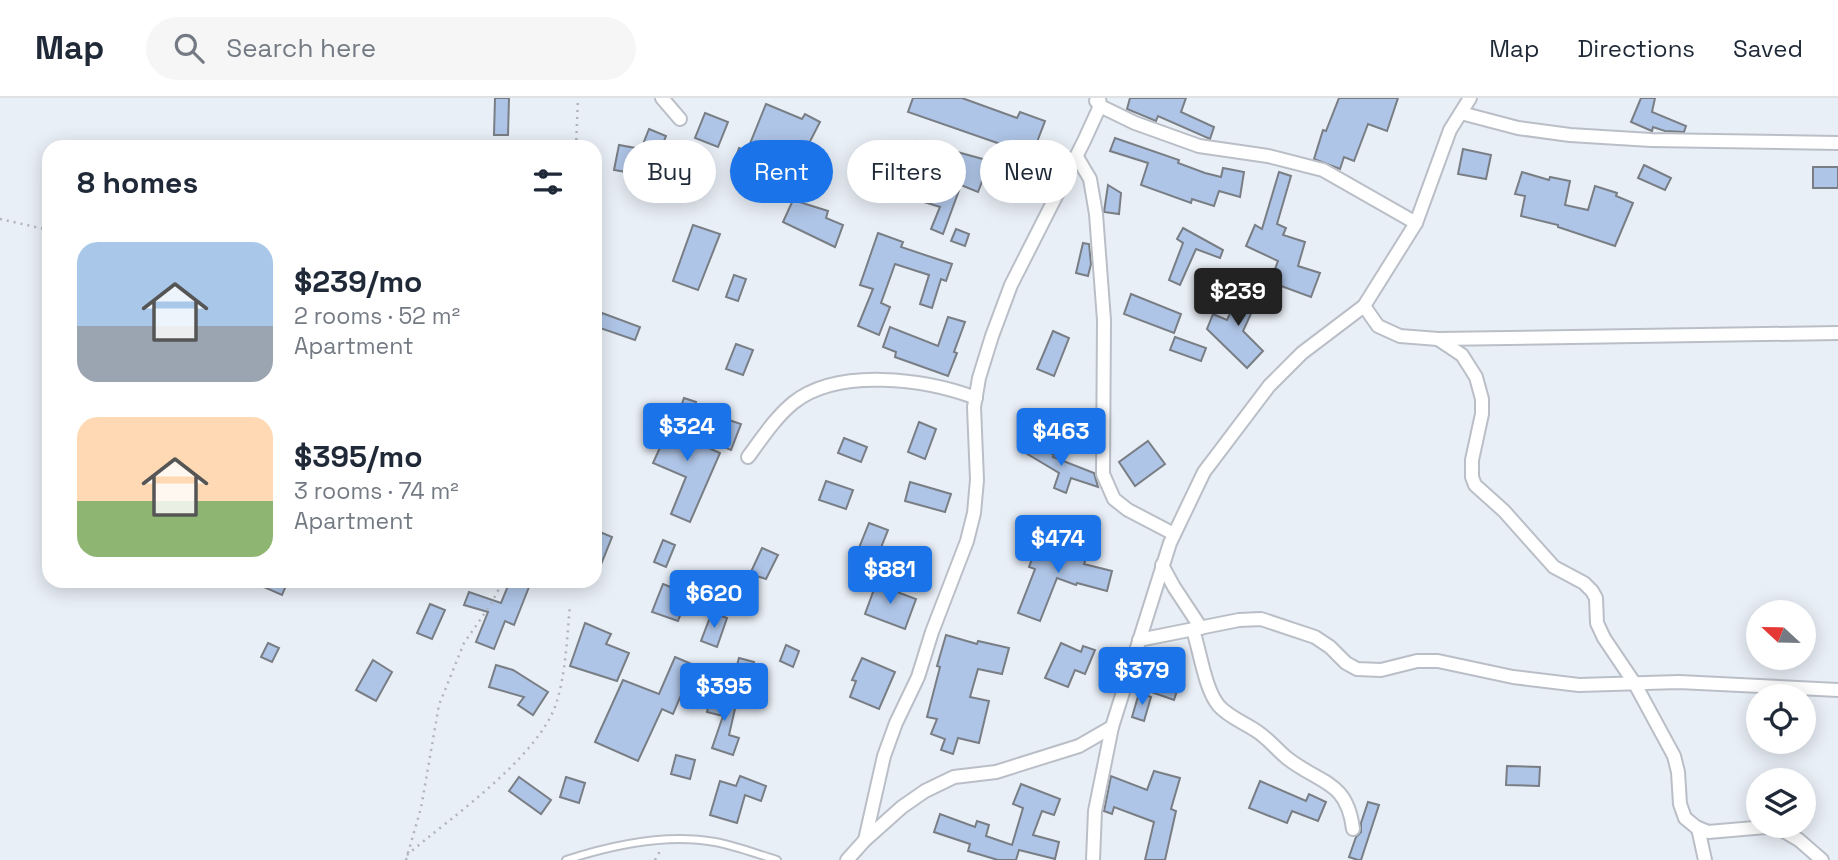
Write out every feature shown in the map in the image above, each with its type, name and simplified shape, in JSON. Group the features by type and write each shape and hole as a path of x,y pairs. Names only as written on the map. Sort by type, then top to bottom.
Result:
{"street":[{"path":"663,98 680,119"},
{"path":"1093,860 1095,811 1112,727 1162,565 1204,472 1269,386 1302,353 1364,306 1416,223 1450,130 1470,98"},
{"path":"1174,534 1128,510 1114,499 1103,474 1104,320 1097,225 1090,179 1077,157 1098,101 1135,123 1199,146 1268,156 1323,170 1416,223"},
{"path":"1461,113 1518,128 1570,135 1651,140 1838,143"},
{"path":"865,840 884,756 918,677 967,541 974,513 977,480 976,398 979,378 1011,285 1053,203"},
{"path":"1364,306 1378,326 1400,336 1438,339 1838,332"},
{"path":"1438,339 1462,355 1476,377 1482,399 1482,414 1472,460 1475,485 1504,511 1554,567 1584,583 1592,591 1596,598 1597,623 1604,638 1635,684 1674,756 1685,818 1708,832 1766,827 1782,830 1799,840 1822,860"},
{"path":"748,457 772,424 794,402 823,388 873,380 902,379 953,389 976,398"},
{"path":"1162,565 1197,629 1211,692 1217,704 1230,716 1272,743 1286,758 1332,785 1350,812 1353,830"},
{"path":"1139,640 1249,619 1281,624 1315,637 1357,669 1381,670 1417,662 1438,661 1494,673 1579,685 1679,682 1838,691"},
{"path":"847,860 902,807 925,791 954,777 996,772 1079,746 1112,727"},
{"path":"1698,828 1705,860"}],"lane":[{"path":"566,860 595,851 659,839 714,842 777,860"}],"path":[{"path":"576,140 578,98"},
{"path":"0,219 42,228"},
{"path":"406,860 421,808 439,705 464,643 499,588"},
{"path":"407,855 499,776 542,731 556,702 567,645 570,605"}],"building":[{"path":"495,98 509,98 508,135 494,135"},
{"path":"913,98 962,98 1017,118 1020,112 1045,121 1038,140 989,140 908,112"},
{"path":"1130,98 1186,98 1181,112 1214,127 1210,139 1158,116 1156,121 1127,109"},
{"path":"1339,98 1398,98 1387,131 1368,124 1354,161 1344,157 1340,169 1314,159 1323,130 1326,131"},
{"path":"1641,98 1655,98 1652,112 1686,126 1684,132 1653,127 1652,131 1631,122"},
{"path":"766,104 802,119 805,114 820,122 811,140 751,140"},
{"path":"705,113 728,122 718,147 716,140 695,138"},
{"path":"649,129 666,136 664,140 645,140"},
{"path":"1115,138 1179,160 1178,163 1205,173 1221,177 1223,168 1244,172 1240,197 1219,191 1214,206 1192,199 1191,203 1141,185 1148,163 1110,151"},
{"path":"619,145 623,146 623,172 614,170"},
{"path":"1463,149 1491,155 1486,179 1458,174"},
{"path":"966,154 980,158 978,192 966,187"},
{"path":"1644,165 1671,178 1665,190 1638,178"},
{"path":"1813,167 1838,167 1838,188 1813,188"},
{"path":"1279,172 1291,176 1277,224 1286,228 1283,235 1305,242 1298,266 1320,273 1311,297 1270,282 1278,261 1246,246 1255,225 1262,229"},
{"path":"1522,172 1549,180 1550,177 1570,181 1565,205 1588,210 1595,186 1617,193 1616,196 1633,203 1615,246 1558,225 1521,216 1525,196 1515,194"},
{"path":"1108,185 1121,193 1119,214 1104,212"},
{"path":"792,203 803,203 828,211 826,218 843,225 835,247 783,222"},
{"path":"927,203 954,203 943,234 931,229 940,207"},
{"path":"693,225 720,234 698,290 673,281"},
{"path":"1183,228 1223,250 1220,258 1196,249 1180,285 1169,280 1183,243 1177,239"},
{"path":"956,229 969,234 965,246 951,241"},
{"path":"878,233 903,242 901,247 952,264 946,281 941,279 932,308 920,304 929,275 895,264 881,303 890,307 879,335 858,326 873,289 860,285"},
{"path":"1083,243 1089,244 1091,264 1088,276 1076,273"},
{"path":"734,275 746,279 738,301 726,297"},
{"path":"1244,284 1261,292 1243,331 1263,351 1247,368 1207,329 1213,314 1227,320"},
{"path":"1131,294 1181,314 1174,333 1124,314"},
{"path":"602,313 640,327 635,340 602,329"},
{"path":"948,317 965,322 948,376 895,357 896,352 883,347 890,327 938,346"},
{"path":"1053,331 1069,338 1054,376 1037,369"},
{"path":"1175,337 1206,348 1201,361 1170,350"},
{"path":"736,344 753,350 743,375 726,369"},
{"path":"684,398 696,402 684,437 720,453 690,522 671,514 686,477 653,463 668,430 672,431"},
{"path":"729,420 741,424 731,450 719,445"},
{"path":"919,422 936,429 925,459 908,452"},
{"path":"844,438 867,447 861,462 838,453"},
{"path":"1031,441 1054,455 1053,457 1094,473 1098,487 1071,478 1066,493 1054,488 1059,473 1024,452"},
{"path":"1148,441 1165,464 1135,486 1119,462"},
{"path":"826,481 853,490 846,509 819,500"},
{"path":"910,482 951,494 945,512 905,501"},
{"path":"869,523 888,530 878,555 859,548"},
{"path":"602,533 612,537 602,562"},
{"path":"1041,535 1088,554 1084,564 1112,571 1107,591 1057,578 1040,621 1018,613 1035,569 1029,567"},
{"path":"663,540 675,545 666,567 654,562"},
{"path":"762,548 778,555 766,579 750,574"},
{"path":"663,584 688,594 678,621 652,612"},
{"path":"876,584 916,599 905,629 865,614"},
{"path":"266,588 285,588 282,595"},
{"path":"507,588 529,588 514,625 505,621 494,649 476,642 488,612 464,605 469,592 501,603"},
{"path":"430,604 445,610 432,639 417,633"},
{"path":"712,612 727,618 717,647 701,641"},
{"path":"585,623 611,634 606,644 629,653 617,681 570,666"},
{"path":"946,635 977,644 978,641 1009,648 1002,674 978,669 970,697 989,701 979,743 958,738 953,754 941,750 945,739 931,734 937,719 927,717"},
{"path":"268,643 279,648 272,662 261,657"},
{"path":"1061,643 1081,652 1083,646 1095,650 1085,674 1075,670 1068,687 1045,678"},
{"path":"786,645 799,651 793,667 780,661"},
{"path":"1165,653 1181,658 1176,671 1183,673 1174,700 1151,692"},
{"path":"675,657 694,665 673,714 662,709 638,761 595,742 623,680 659,694"},
{"path":"739,658 754,662 745,696 729,693"},
{"path":"862,658 895,672 879,709 850,697 856,681 852,680"},
{"path":"373,660 392,672 376,701 356,690"},
{"path":"496,665 513,670 548,692 533,715 518,705 524,697 489,687"},
{"path":"1139,693 1151,697 1144,721 1132,717"},
{"path":"711,694 737,700 729,735 739,738 733,755 712,748 723,716 707,712"},
{"path":"676,755 695,760 690,779 671,774"},
{"path":"1507,766 1540,767 1539,786 1506,785"},
{"path":"1154,771 1180,778 1171,809 1176,811 1165,860 1145,860 1154,822 1114,807 1112,814 1104,811 1111,776 1147,790"},
{"path":"740,776 766,786 761,801 745,795 737,823 710,815 720,781 736,786"},
{"path":"519,777 551,800 541,814 509,791"},
{"path":"566,777 585,783 579,803 560,797"},
{"path":"1260,781 1306,801 1309,794 1326,802 1318,821 1292,811 1287,823 1249,808"},
{"path":"1021,784 1060,799 1054,815 1042,811 1033,835 1059,842 1055,859 1019,850 1016,860 998,860 968,851 970,844 934,832 940,814 975,827 977,821 989,825 986,836 1012,845 1023,808 1013,804"},
{"path":"1368,802 1379,805 1361,860 1358,860 1349,857 1356,837 1361,832"}]}
